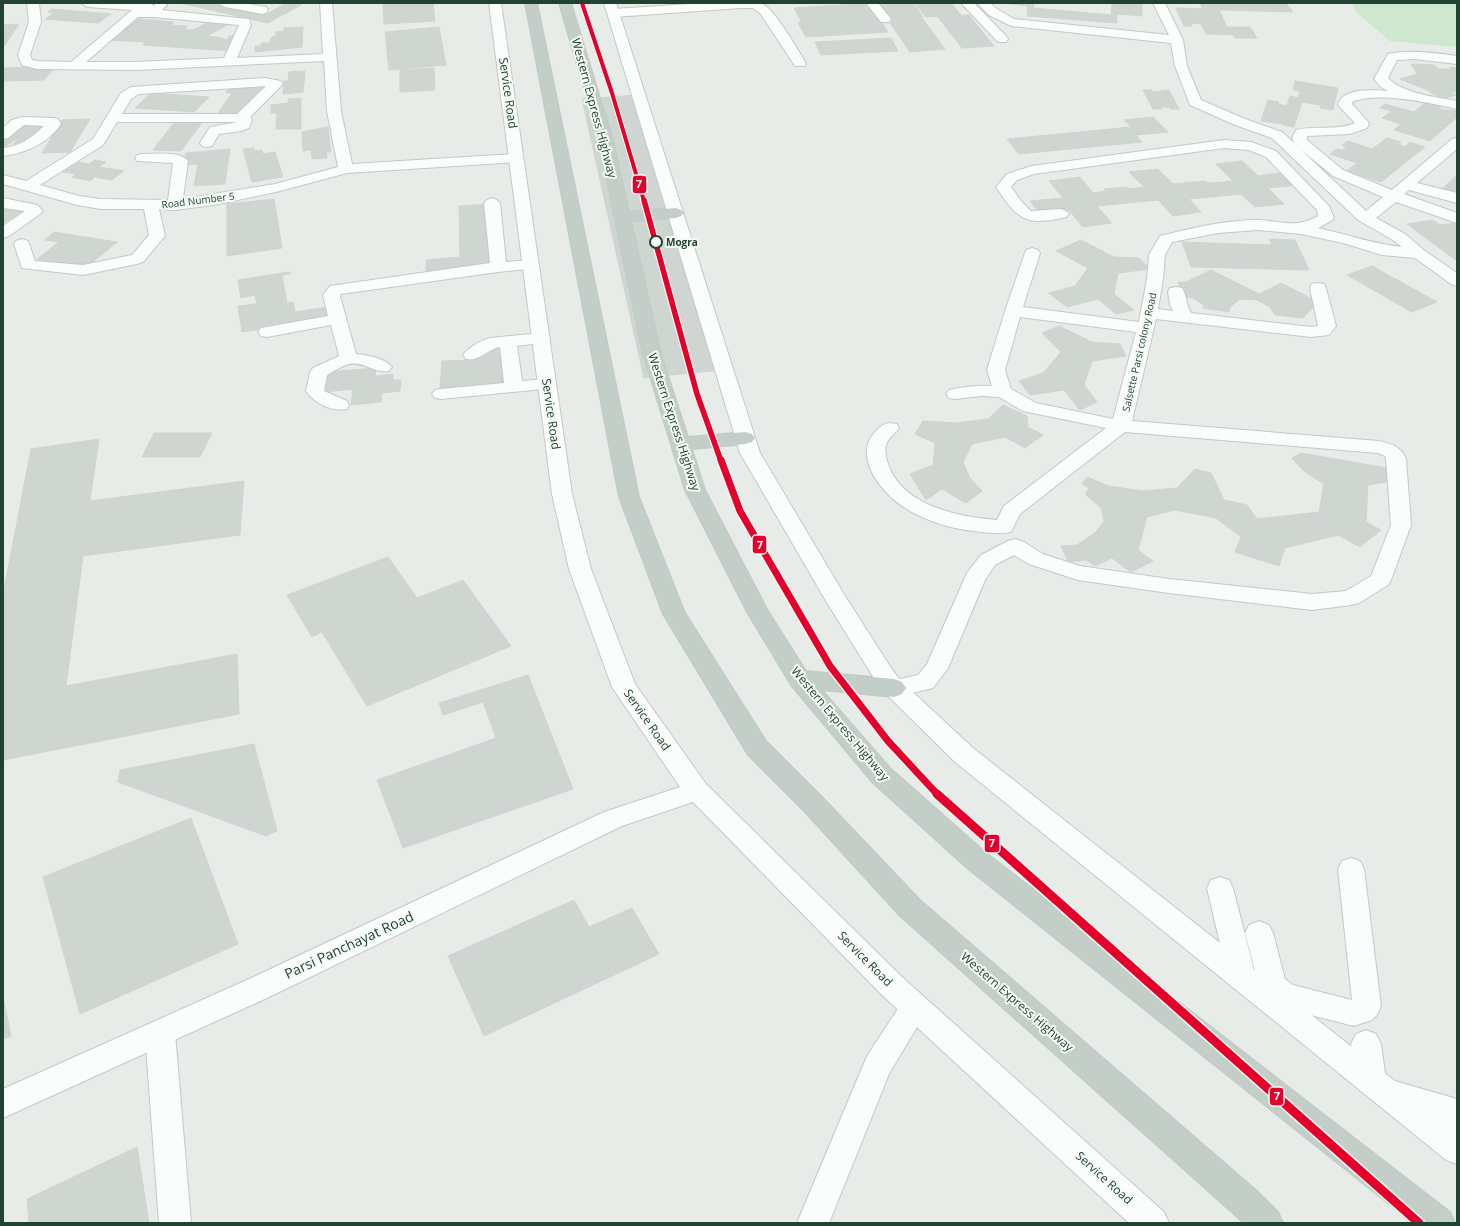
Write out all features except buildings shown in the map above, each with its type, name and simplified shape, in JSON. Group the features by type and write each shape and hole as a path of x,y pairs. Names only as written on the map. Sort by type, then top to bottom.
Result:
{"highway":[{"name":"Western Express Highway","path":"530,3 629,497 674,614 757,748 814,805 910,908 1246,1202 1267,1223"},
{"name":"Western Express Highway","path":"565,3 604,137 652,354 695,490 758,612 799,679 881,775 976,860 1439,1223"},
{"path":"622,217 676,213"},
{"path":"680,444 745,438"},
{"path":"799,679 894,688"}],"street":[{"path":"33,3 35,22 24,55 26,62 37,65 136,66 232,56"},
{"path":"88,3 114,4 123,7 161,7 244,22 246,25 232,56"},
{"path":"225,3 264,5"},
{"path":"326,3 334,111 346,169"},
{"name":"Service Road","path":"494,3 562,494 580,569 624,687 697,791 915,1007 1153,1223"},
{"path":"872,3 885,20"},
{"path":"967,3 1002,39"},
{"path":"983,3 993,12 1011,22 1134,43"},
{"path":"1159,3 1177,40 1181,66 1195,102 1240,122 1277,136 1366,219 1399,238 1457,281"},
{"path":"800,63 763,10 756,6 742,4 612,8 750,453 837,601 885,677 894,688 964,755 1242,978 1276,997 1378,1086 1457,1149"},
{"path":"73,66 135,12 161,7"},
{"path":"1028,34 1079,34 1177,40"},
{"path":"180,53 232,56 330,57"},
{"path":"1457,60 1409,55 1392,57 1381,79 1383,83 1396,90 1457,105"},
{"path":"28,186 98,142 126,96 136,90 265,82 276,84 242,118"},
{"path":"219,95 228,84"},
{"path":"1430,99 1369,94 1351,96 1346,100 1345,105 1362,123 1362,125 1350,130 1306,132 1299,136 1300,142 1338,173 1394,196 1457,218"},
{"path":"203,118 211,106"},
{"path":"114,118 245,119 246,122 241,127 215,130 207,144"},
{"path":"3,135 17,123 23,121 53,122 54,124 32,144 14,151 3,152"},
{"path":"1366,219 1457,142"},
{"path":"1061,214 1033,217 1025,215 1020,212 1003,188 1012,177 1032,170 1224,144 1251,146 1271,154 1324,209 1326,218 1301,229"},
{"path":"142,158 177,159 181,161 175,205"},
{"name":"Road Number 5","path":"3,179 77,200 101,204 151,206 175,205 214,200 276,188 346,169 516,158"},
{"path":"1407,185 1457,198"},
{"path":"20,206 44,191"},
{"path":"492,202 498,267"},
{"path":"3,203 35,210 3,233"},
{"path":"22,244 28,266 83,270 137,259 157,236 151,206"},
{"name":"Salsette Parsi colony Road","path":"1004,527 1011,511 1121,426 1148,320 1157,255 1166,239 1191,232 1226,227 1258,225 1301,229 1346,239 1382,250 1419,254"},
{"path":"1003,392 996,370 1032,253"},
{"path":"348,358 331,295 336,290 498,267 531,264"},
{"path":"1013,311 1148,320 1186,317 1311,332 1323,331 1327,326 1318,288"},
{"path":"1176,292 1178,305 1186,317"},
{"path":"267,332 338,319"},
{"path":"472,355 490,343 541,338"},
{"path":"508,341 514,387"},
{"path":"340,405 319,396 315,391 319,372 348,358 364,360 383,367"},
{"path":"441,394 547,384"},
{"path":"890,428 876,444 876,450 880,468 887,480 898,492 929,512 953,520 1004,527 1015,546 1036,559 1078,573 1169,586 1312,602 1351,598 1380,580 1400,525 1396,459 1395,456 1387,449 1371,446 1121,426 1030,407 1003,392 981,391 955,394"},
{"path":"894,688 925,682 937,668 975,578 988,560 1015,546"},
{"name":"Parsi Panchayat Road","path":"3,1104 266,985 613,820 697,791"},
{"path":"1276,997 1285,996 1352,1013 1360,1013 1367,1006 1351,870"},
{"path":"1220,888 1242,978"},
{"path":"1259,933 1276,997"},
{"path":"813,1223 877,1066 915,1007"},
{"path":"160,1033 175,1223"},
{"path":"1366,1044 1378,1086"},
{"path":"1378,1086 1457,1114"}],"green space":[{"path":"1457,3 1457,47 1390,41 1358,14 1352,4"}],"transit line":[{"name":"7","path":"582,3 612,93 656,240 697,394 740,511 830,666 888,741 943,800 1419,1223"}],"place":[{"name":"Mogra","path":"656,242"}]}
